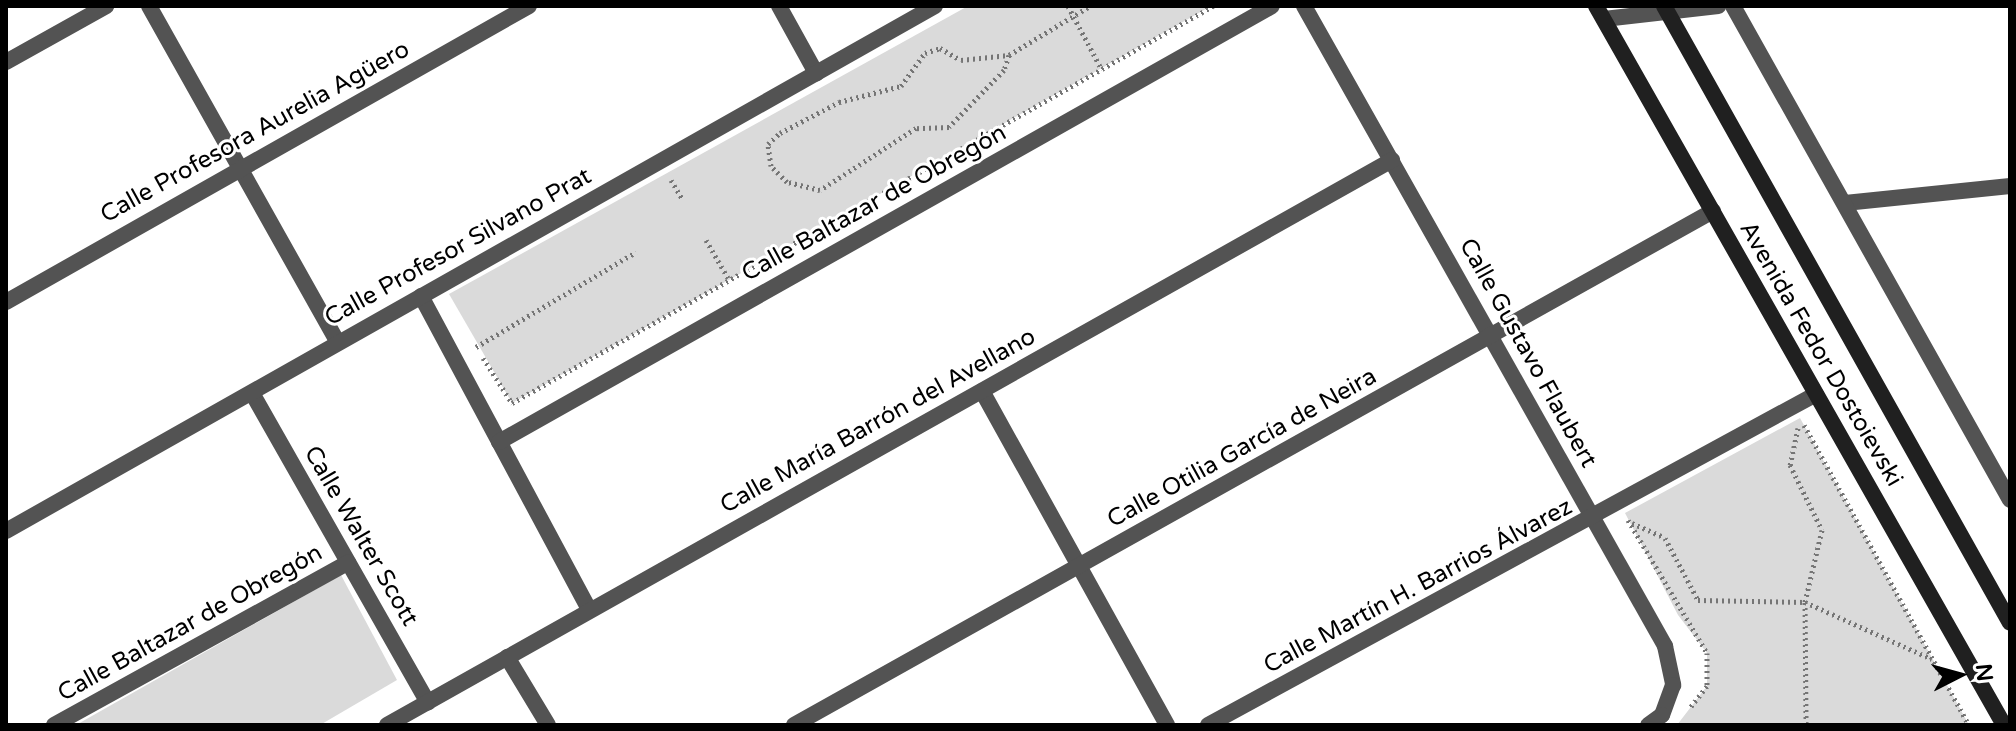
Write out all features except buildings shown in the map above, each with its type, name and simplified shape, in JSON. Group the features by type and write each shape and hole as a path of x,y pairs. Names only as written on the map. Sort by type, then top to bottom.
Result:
{"main road":[{"name":"Avenida Fedor Dostoievski","path":"1665,9 2010,623"},
{"name":"Avenida Fedor Dostoievski","path":"1600,13 2004,725"}],"street":[{"path":"6,62 106,6"},
{"path":"149,6 338,343"},
{"name":"Calle Profesora Aurelia Agüero","path":"6,302 529,6"},
{"path":"779,6 816,73"},
{"name":"Calle Profesor Silvano Prat","path":"6,531 935,6"},
{"name":"Calle Baltazar de Obregón","path":"499,442 1272,6"},
{"name":"Calle Gustavo Flaubert","path":"1304,6 1665,646 1673,685 1662,715 1648,725"},
{"path":"1600,13 1718,6"},
{"path":"1733,6 2007,489"},
{"name":"Calle María Barrón del Avellano","path":"387,725 1392,160"},
{"path":"1845,203 2010,186"},
{"name":"Calle Otilia García de Neira","path":"794,725 1713,211"},
{"path":"421,296 589,609"},
{"path":"982,391 1167,725"},
{"name":"Calle Walter Scott","path":"252,393 428,703"},
{"name":"Calle Martín H. Barrios Álvarez","path":"1208,725 1592,519 1816,394"},
{"name":"Calle Baltazar de Obregón","path":"54,725 348,563"},
{"path":"507,657 548,725"}],"path":[{"path":"1068,6 1102,70"},
{"path":"1009,55 1004,70 949,127 916,128 820,190 787,182 771,166 768,144 780,133 839,102 901,86 925,53 940,48 961,60 1009,55 1090,6"},
{"path":"469,334 512,403 1213,6"},
{"path":"664,169 683,200"},
{"path":"706,240 728,278"},
{"path":"476,347 636,252"},
{"path":"1786,425 1800,418"},
{"path":"1800,418 1790,465 1822,530 1805,602 1806,725"},
{"path":"1800,418 1969,725"},
{"path":"1638,505 1625,513 1629,522 1707,653 1707,686 1684,716"},
{"path":"1629,522 1665,538 1698,600 1805,602 1933,659"}],"shaded area":[{"path":"968,6 1211,6 512,403 449,294"},
{"path":"1800,418 1969,725 1677,725 1707,686 1707,653 1678,615 1625,513"},
{"path":"341,575 397,680 320,725 76,725"}]}
